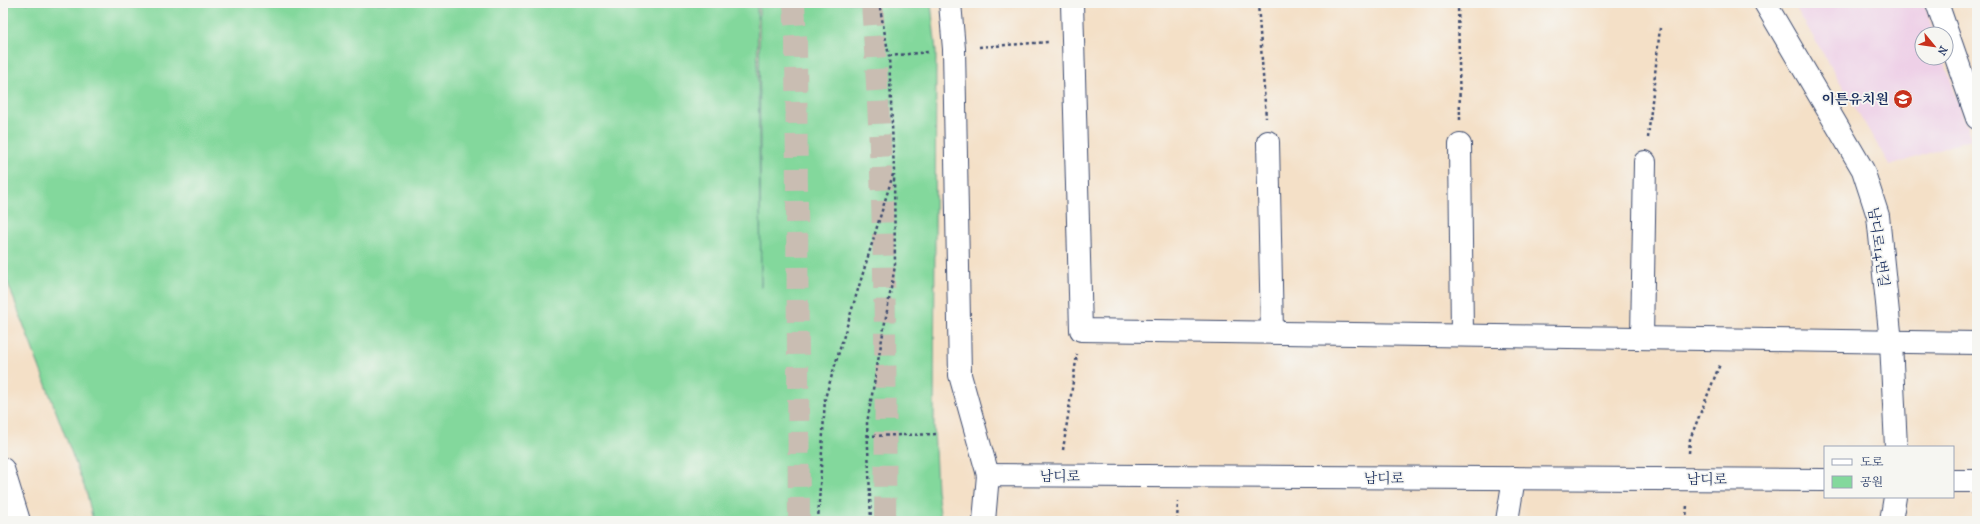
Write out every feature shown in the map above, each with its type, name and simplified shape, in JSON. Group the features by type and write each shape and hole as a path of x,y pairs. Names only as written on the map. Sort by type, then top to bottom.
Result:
{"street":[{"path":"950,3 954,49 960,376 988,475 984,521"},
{"path":"1072,3 1081,330 1977,343"},
{"name":"남디로14번길","path":"1765,3 1863,170 1878,216 1892,342 1896,446"},
{"path":"1937,3 1977,118"},
{"path":"1268,142 1272,332"},
{"path":"1460,145 1462,335"},
{"path":"1642,338 1645,162"},
{"path":"3,469 19,521"},
{"name":"남디로","path":"988,475 1824,480"},
{"path":"1507,521 1514,478"},
{"path":"1954,481 1977,481"},
{"path":"1891,521 1895,498"}],"path":[{"path":"871,521 867,423 895,266 894,171 889,56 878,3"},
{"path":"1258,3 1268,142"},
{"path":"1458,3 1460,145"},
{"path":"1645,162 1660,28"},
{"path":"818,521 825,398 894,171"},
{"path":"1059,476 1081,330"},
{"path":"1686,521 1690,439 1730,340"},
{"path":"867,436 939,434"}],"shaded area":[{"name":"이튼유치원","path":"1793,3 1924,3 1931,26 1914,26 1914,66 1946,66 1971,139 1890,166"}],"green space":[{"path":"3,3 757,3 761,288 759,3 931,3 936,51 934,427 937,490 941,521 93,521 87,494 3,270"}],"tunnel":[{"path":"794,3 796,38 799,521"},
{"path":"872,3 884,262 886,391 885,521"}],"place":[{"name":"이튼유치원","path":"1903,99"}]}
